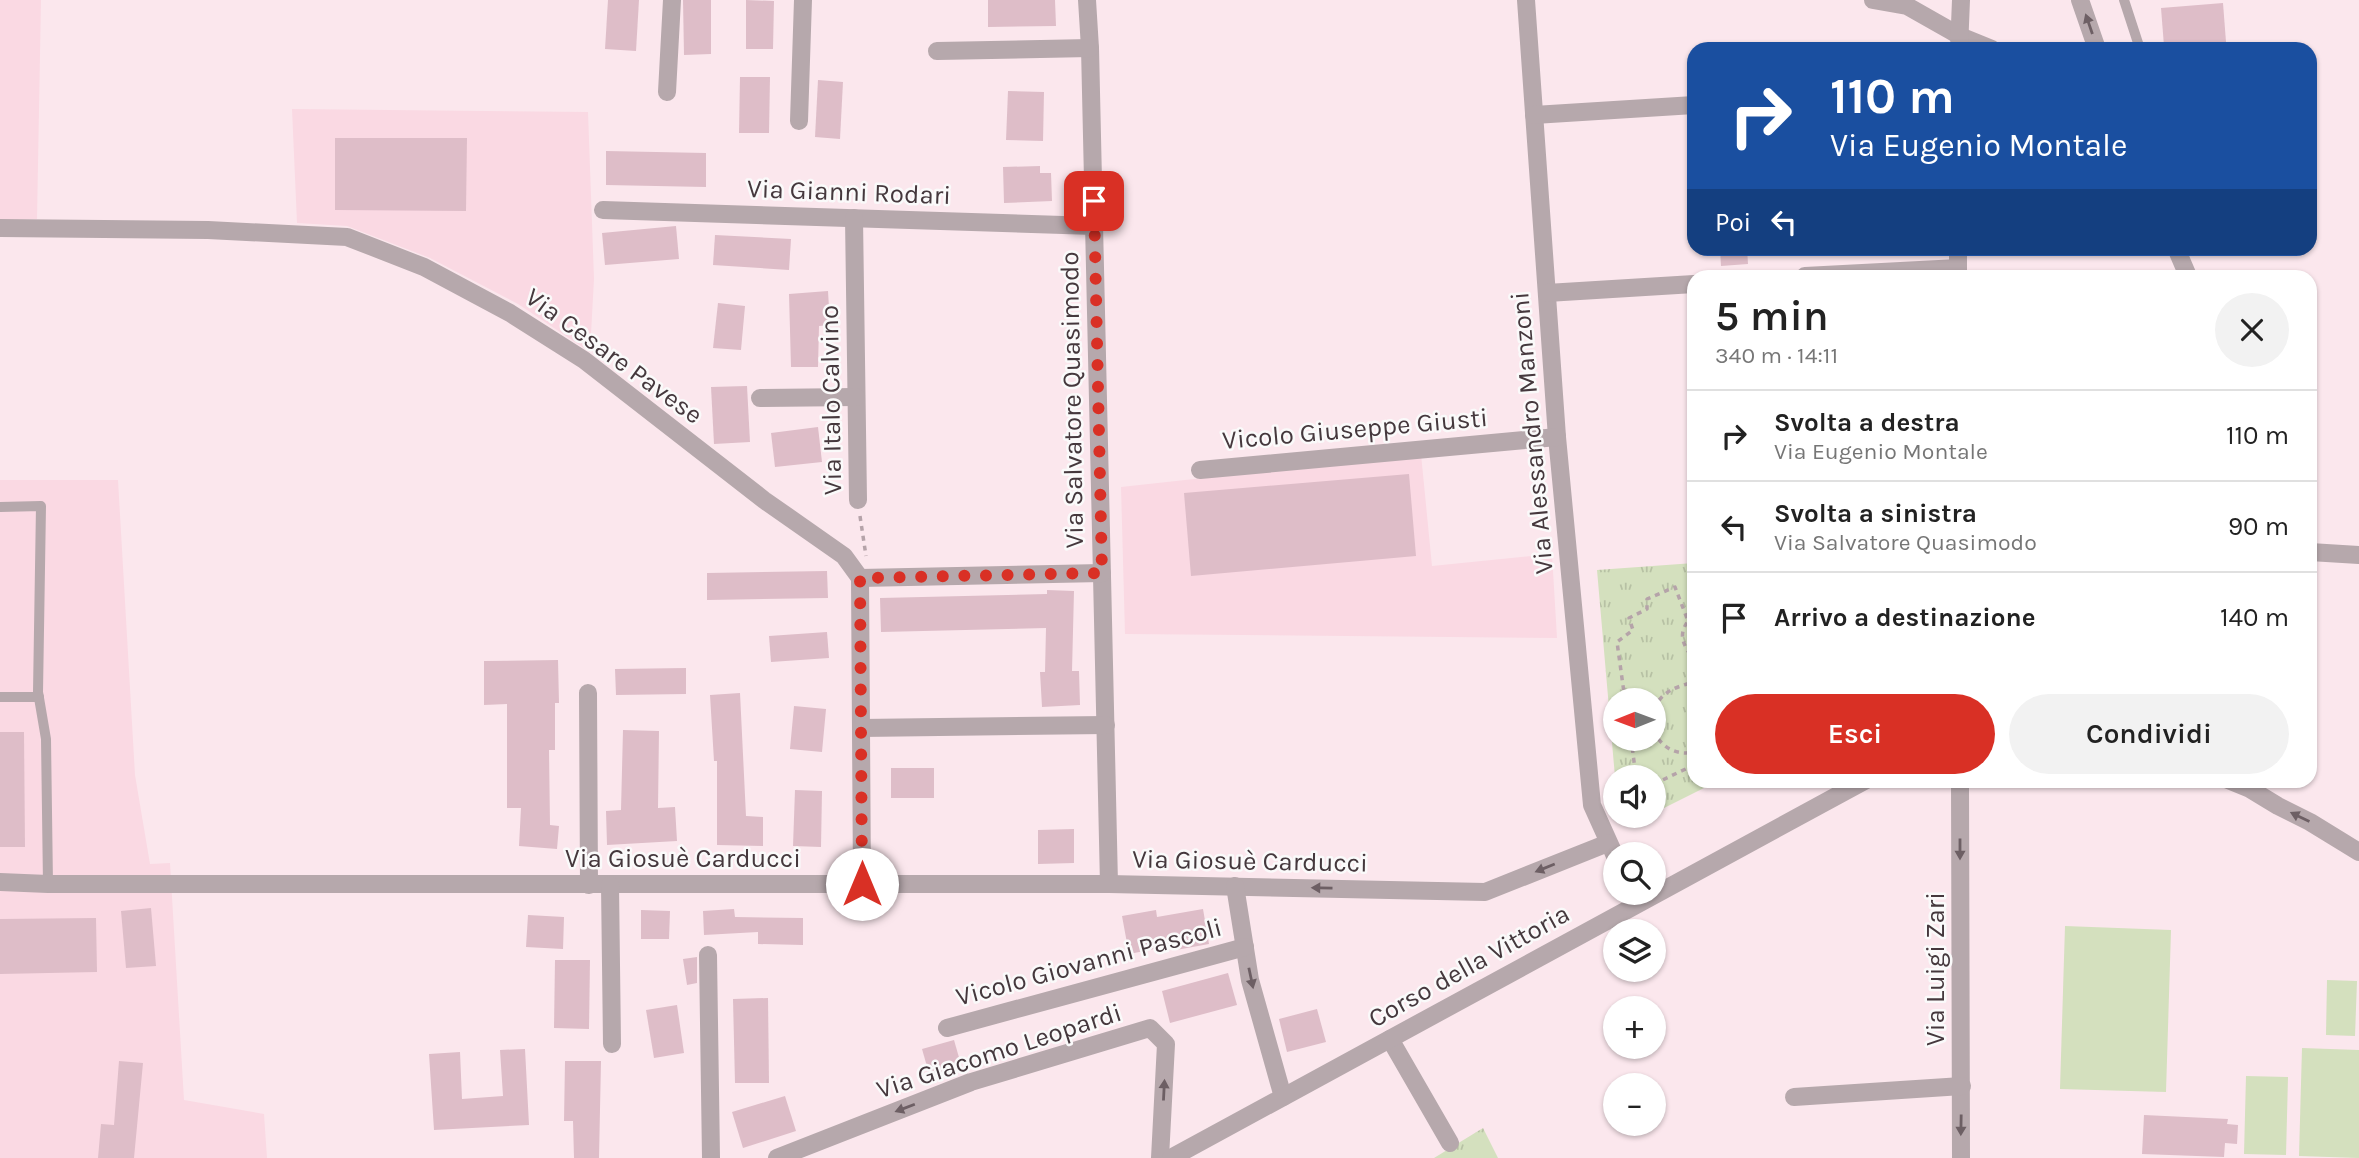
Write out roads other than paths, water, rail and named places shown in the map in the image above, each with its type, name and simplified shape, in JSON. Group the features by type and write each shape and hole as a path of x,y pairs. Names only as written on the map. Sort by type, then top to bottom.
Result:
{"street":[{"path":"667,92 672,0"},
{"path":"799,121 803,0"},
{"name":"Via Salvatore Quasimodo","path":"1087,0 1109,884"},
{"name":"Via Alessandro Manzoni","path":"1526,0 1557,437 1592,806 1608,842"},
{"path":"1874,0 1907,6 1959,42"},
{"path":"1959,42 1961,0"},
{"path":"2080,0 2095,42"},
{"path":"937,51 1090,48"},
{"path":"1534,115 1687,105"},
{"name":"Via Gianni Rodari","path":"603,210 1094,226"},
{"name":"Via Italo Calvino","path":"853,218 858,500"},
{"name":"Via Cesare Pavese","path":"0,228 208,230 347,237 424,267 510,313 584,360 764,500 844,556 860,578"},
{"path":"1547,293 1687,284"},
{"path":"760,398 856,397"},
{"name":"Vicolo Giuseppe Giusti","path":"1200,470 1557,437"},
{"path":"2317,552 2359,555"},
{"path":"862,884 860,578 1102,573"},
{"path":"588,693 589,885"},
{"path":"861,728 1105,724"},
{"name":"Via Luigi Zari","path":"1960,788 1961,1158"},
{"path":"2257,788 2278,806 2359,852"},
{"name":"Corso della Vittoria","path":"1666,882 1837,789"},
{"name":"Via Giosuè Carducci","path":"0,882 1109,884 1485,892 1603,853"},
{"path":"610,885 612,1044"},
{"path":"1235,886 1250,980 1283,1097"},
{"name":"Corso della Vittoria","path":"1171,1158 1390,1039 1625,905"},
{"name":"Vicolo Giovanni Pascoli","path":"947,1028 1245,947"},
{"path":"708,955 711,1158"},
{"name":"Via Giacomo Leopardi","path":"777,1158 971,1082 1150,1028 1166,1044 1160,1158"},
{"path":"1390,1039 1450,1143"},
{"path":"1794,1097 1962,1086"}],"lane":[{"path":"2124,0 2138,42"},
{"path":"0,507 41,506 39,697 47,739 48,884"},
{"path":"0,697 39,697"}]}
